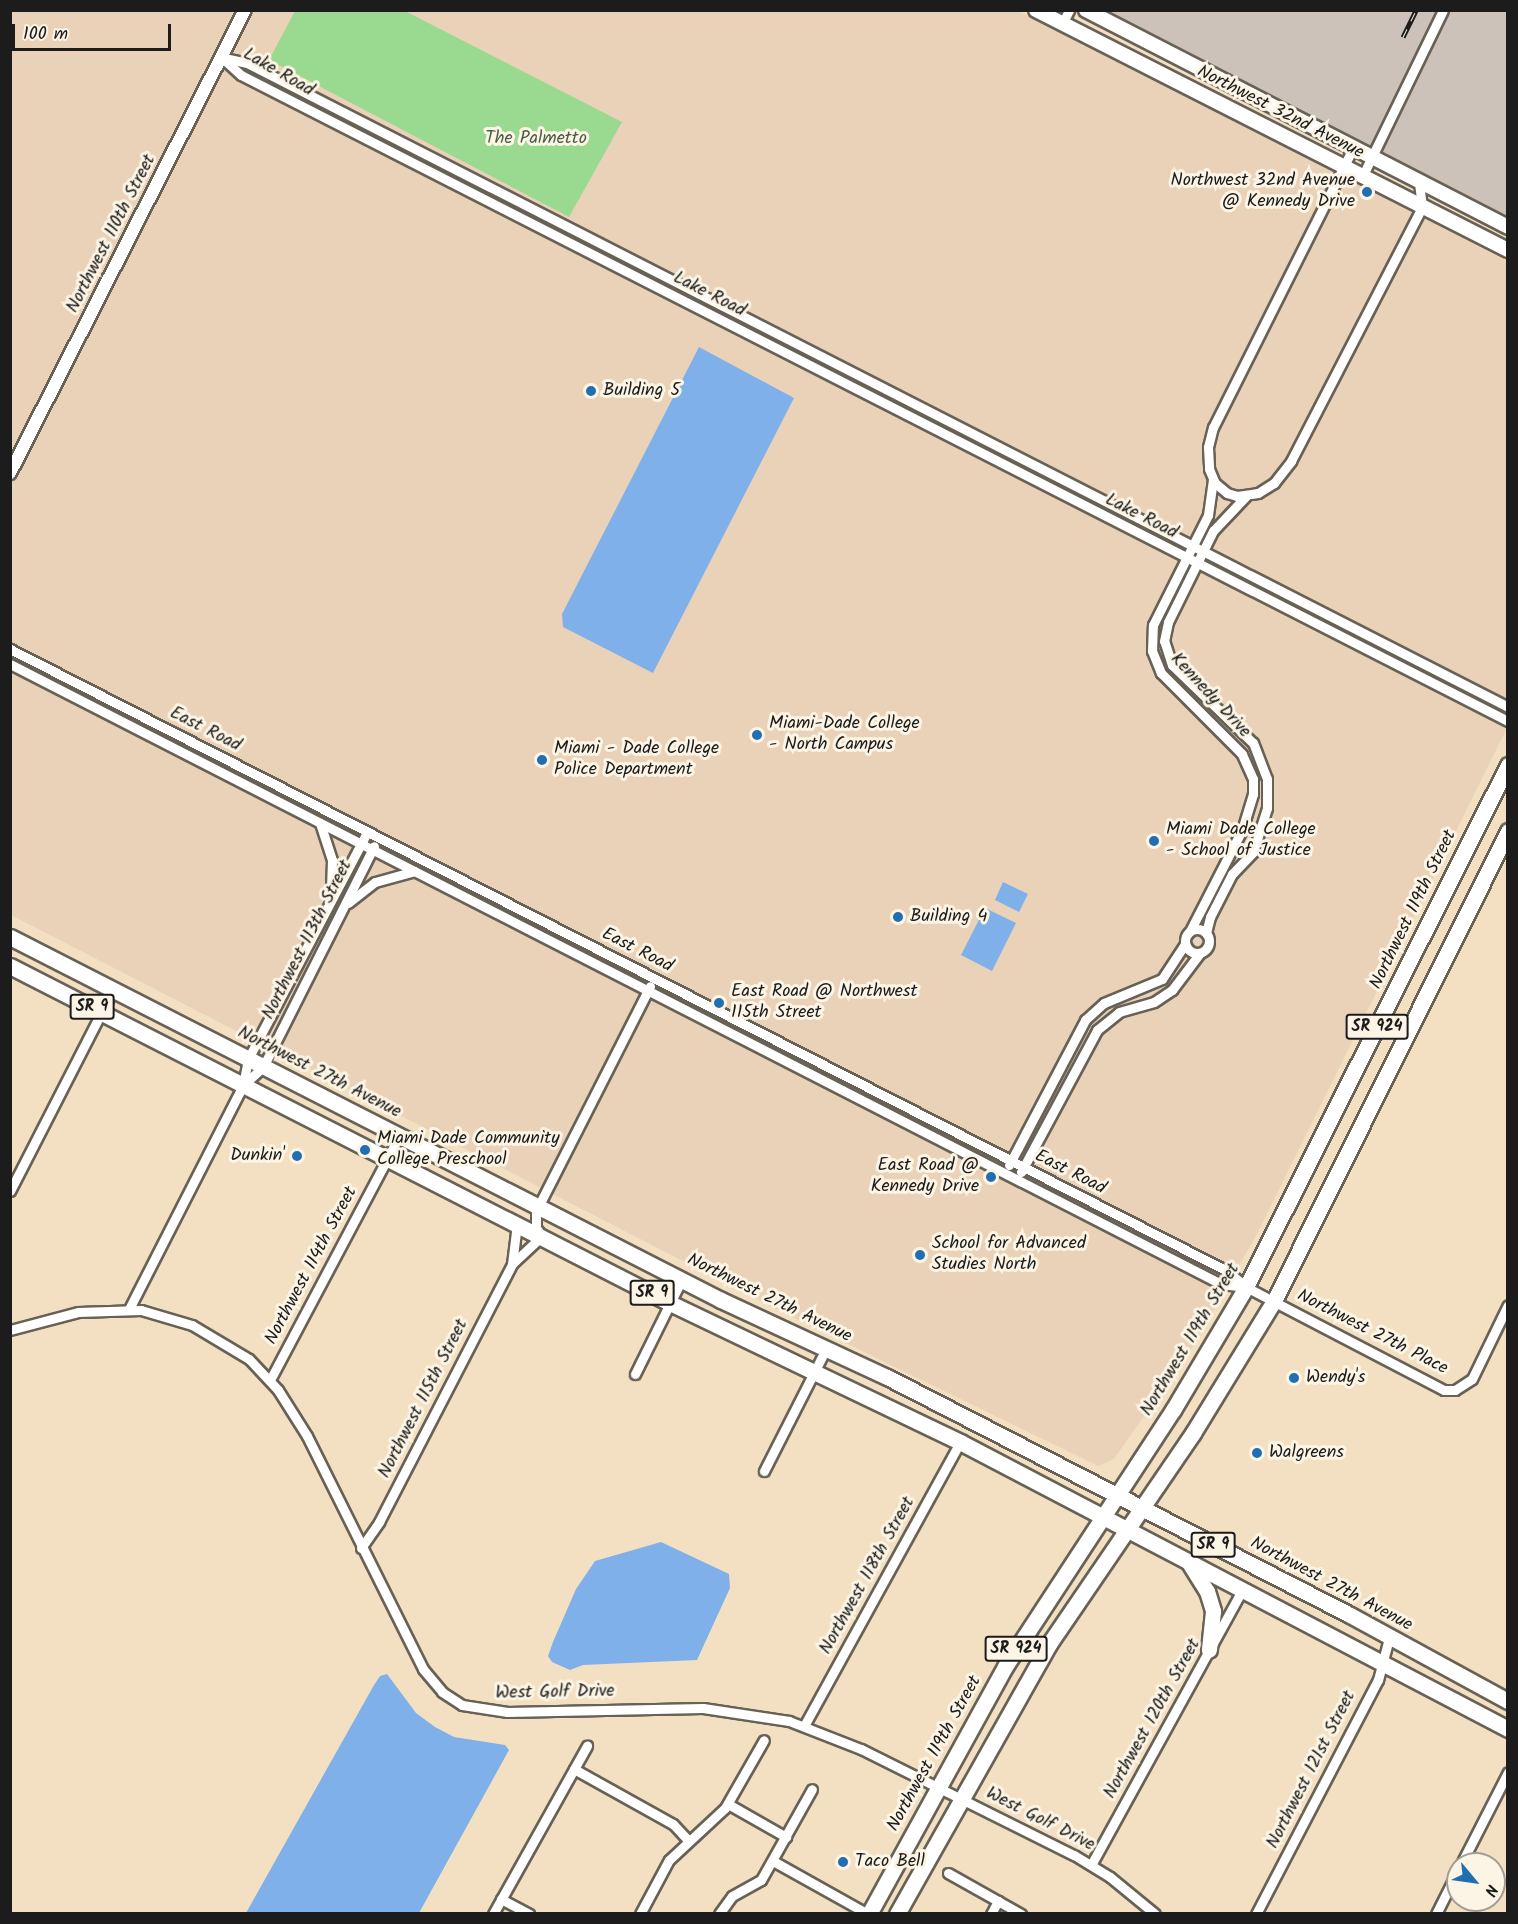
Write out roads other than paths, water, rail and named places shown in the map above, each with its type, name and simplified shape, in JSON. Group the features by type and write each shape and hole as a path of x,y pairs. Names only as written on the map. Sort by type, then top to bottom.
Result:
{"main road":[{"name":"Northwest 32nd Avenue","path":"1036,10 1508,250"},
{"name":"Northwest 32nd Avenue","path":"1086,10 1508,227"},
{"name":"Northwest 119th Street","path":"869,1914 1006,1665 1102,1515 1173,1410 1246,1287 1508,765"},
{"name":"SR 924","path":"897,1914 960,1798 1049,1644 1193,1433 1274,1301 1508,831"},
{"name":"Northwest 27th Avenue","path":"10,937 682,1279 1141,1507 1508,1701"},
{"name":"SR 9","path":"10,966 670,1303 960,1442 1243,1588 1508,1729"},
{"path":"1186,1559 1207,1591 1213,1611 1209,1650"}],"street":[{"name":"Northwest 110th Street","path":"10,473 245,10"},
{"path":"1062,24 1069,10"},
{"path":"1363,175 1443,10"},
{"name":"Lake Road","path":"221,57 257,68 1508,707"},
{"name":"Lake Road","path":"221,57 241,75 1508,721"},
{"name":"Kennedy Drive","path":"1005,1173 1085,1020 1104,1003 1162,979 1185,944 1243,828 1253,794 1246,761 1161,673 1152,651 1153,625 1210,510 1213,480 1208,457 1213,427 1353,148"},
{"path":"1419,183 1422,207"},
{"name":"Kennedy Drive","path":"1017,1179 1102,1024 1119,1012 1166,995 1182,981 1200,953 1209,944 1206,933 1228,883 1251,856 1268,800 1262,760 1246,736 1172,665 1164,648 1166,628 1219,523 1246,496 1274,483 1291,461 1422,207"},
{"path":"1213,480 1227,493 1246,496"},
{"name":"East Road","path":"10,649 1227,1271 1246,1287 1274,1301"},
{"name":"East Road","path":"10,664 1221,1284 1246,1287"},
{"path":"320,822 333,867 329,899"},
{"path":"1243,828 1258,834"},
{"name":"Northwest 113th Street","path":"129,1309 243,1085 248,1059 329,899 367,832"},
{"name":"Northwest 113th Street","path":"243,1085 263,1067 379,837"},
{"path":"345,907 375,882 415,871"},
{"path":"1190,931 1198,929 1206,933"},
{"path":"1185,944 1191,952 1200,953"},
{"path":"542,1236 535,1220 538,1206 654,979"},
{"path":"10,1191 113,990"},
{"name":"Northwest 114th Street","path":"270,1380 399,1136"},
{"name":"Northwest 115th Street","path":"512,1264 517,1224"},
{"name":"Northwest 115th Street","path":"362,1548 379,1522 512,1264 542,1236"},
{"path":"635,1374 682,1279"},
{"name":"Northwest 27th Place","path":"1274,1301 1444,1390 1455,1390 1472,1379 1508,1305"},
{"name":"West Golf Drive","path":"10,1330 78,1312 129,1309 162,1314 202,1329 242,1353 270,1380 307,1436 423,1669 442,1692 462,1705 507,1712 703,1708 804,1726 960,1798 1091,1865 1155,1914"},
{"path":"764,1471 826,1349"},
{"name":"Northwest 118th Street","path":"804,1726 960,1442"},
{"name":"Northwest 120th Street","path":"1091,1865 1243,1588"},
{"name":"Northwest 121st Street","path":"1256,1914 1378,1680 1389,1638"},
{"path":"640,1914 669,1860 728,1804 764,1740"},
{"path":"493,1914 587,1746"},
{"path":"574,1768 677,1827 689,1841"},
{"path":"1467,1852 1508,1772"},
{"path":"719,1914 732,1896 761,1880 812,1789"},
{"path":"728,1804 786,1837"},
{"path":"773,1861 869,1914"},
{"path":"948,1873 1021,1914"},
{"path":"1436,1914 1446,1894"},
{"path":"501,1899 529,1914"},
{"path":"991,1914 998,1901"}],"water":[{"path":"699,347 794,398 653,673 563,627 562,614"},
{"path":"1003,882 1028,894 1019,912 995,900"},
{"path":"985,908 1016,923 992,971 961,955"},
{"path":"661,1542 729,1574 730,1588 697,1660 583,1665 570,1670 552,1662 548,1656 553,1642 576,1589 595,1561"},
{"path":"387,1674 416,1713 435,1727 454,1737 505,1745 509,1750 419,1913 246,1913 374,1685 380,1676"}],"railway":[{"path":"1403,37 1416,10"}],"place":[{"name":"Northwest 32nd Avenue @ Kennedy Drive","path":"1367,192"},
{"name":"Building 5","path":"591,391"},
{"name":"Miami-Dade College - North Campus","path":"757,735"},
{"name":"Miami - Dade College Police Department","path":"542,760"},
{"name":"Miami Dade College - School of Justice","path":"1154,841"},
{"name":"Building 4","path":"898,917"},
{"name":"East Road @ Northwest 115th Street","path":"719,1003"},
{"name":"Miami Dade Community College Preschool","path":"365,1150"},
{"name":"Dunkin'","path":"297,1156"},
{"name":"East Road @ Kennedy Drive","path":"991,1177"},
{"name":"School for Advanced Studies North","path":"920,1255"},
{"name":"Wendy's","path":"1294,1378"},
{"name":"Walgreens","path":"1257,1453"},
{"name":"Taco Bell","path":"843,1862"}],"park label":[{"name":"The Palmetto","path":"536,139"}]}
